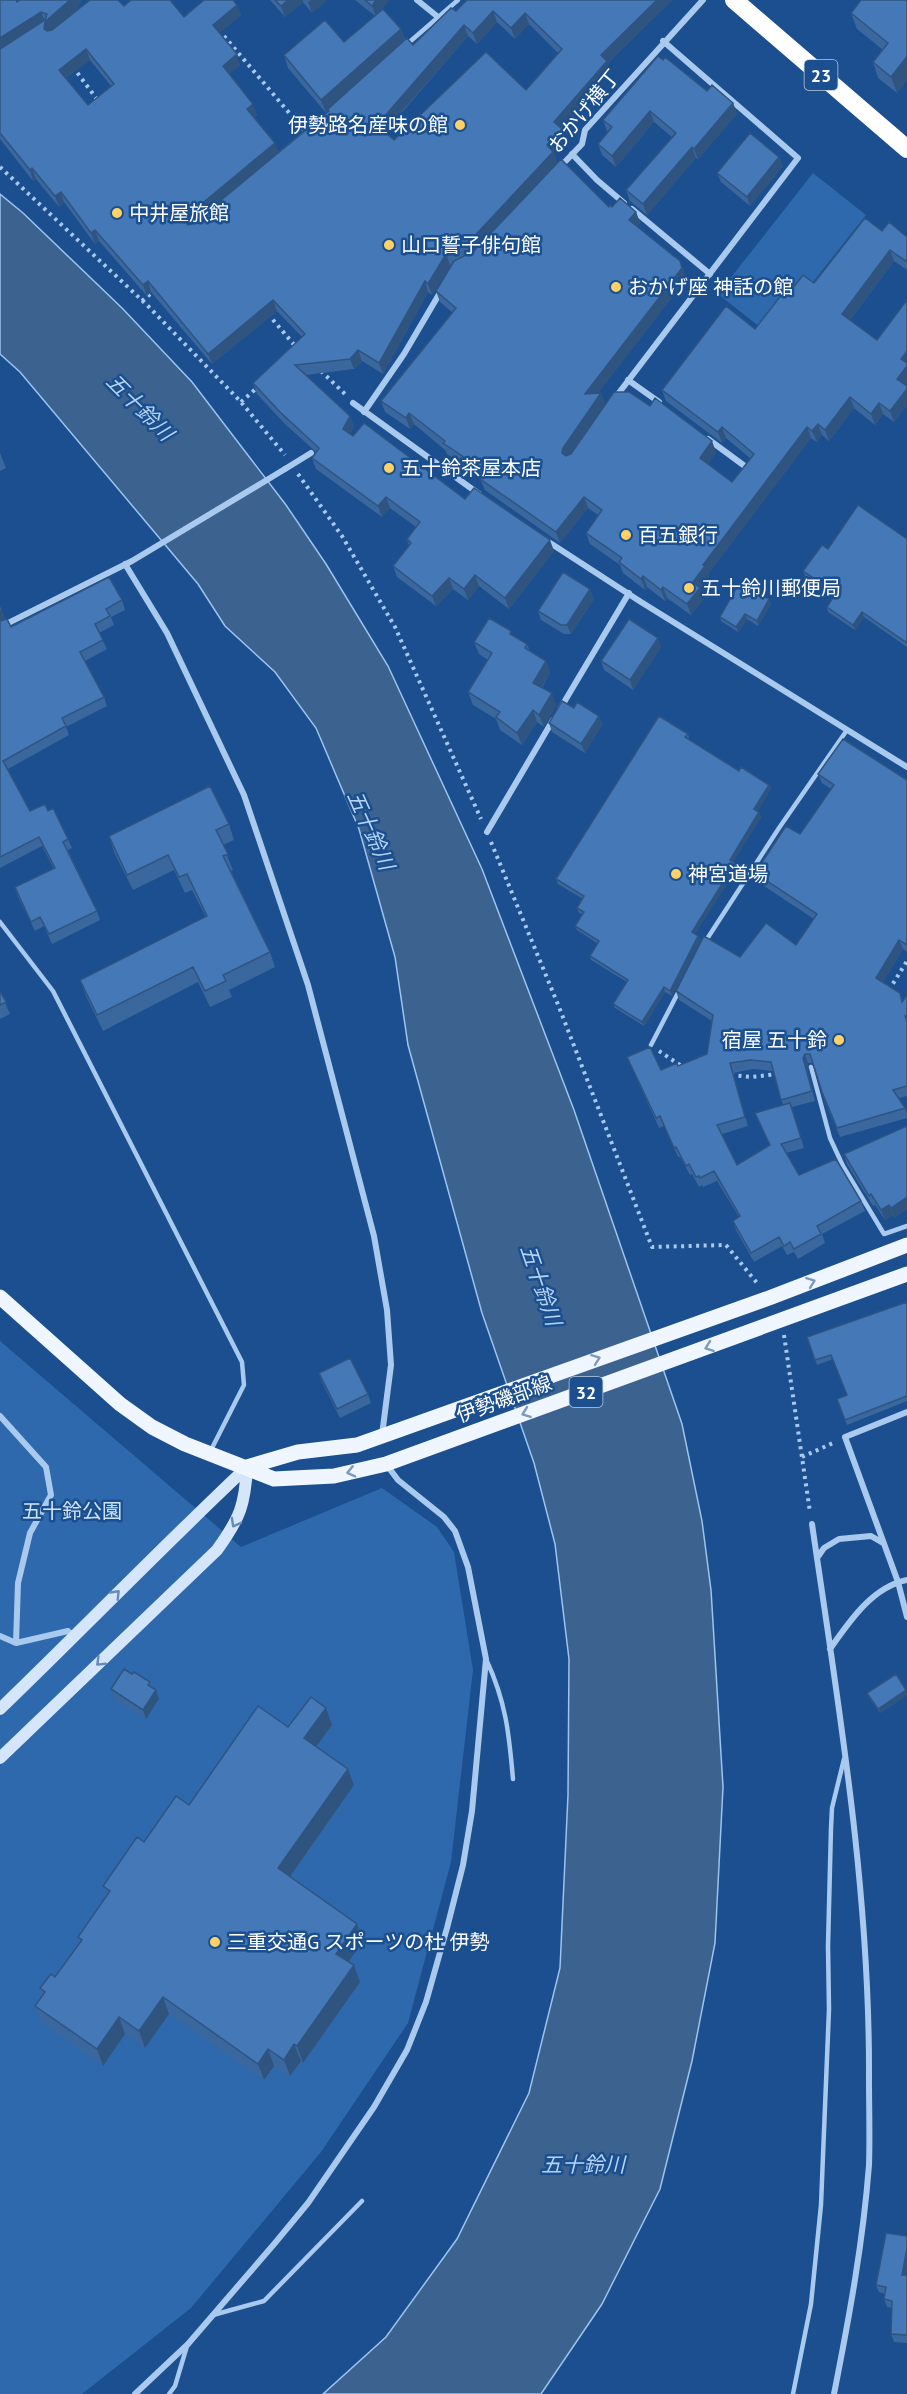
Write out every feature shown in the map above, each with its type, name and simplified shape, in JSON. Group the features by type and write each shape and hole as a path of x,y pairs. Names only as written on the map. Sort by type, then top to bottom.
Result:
{"highway":[{"name":"23","path":"734,0 907,149"}],"main road":[{"name":"伊勢磯部線","path":"247,1467 298,1452 357,1445 762,1300 907,1245"},
{"name":"伊勢磯部線","path":"0,1297 120,1404 152,1427 209,1454 274,1479 300,1479 334,1476 407,1457 907,1274"}],"street":[{"path":"417,0 438,17"},
{"name":"おかげ横丁","path":"555,172 582,144 585,130 663,41 703,0"},
{"path":"612,403 798,159 663,41"},
{"path":"572,154 597,180 710,274"},
{"path":"364,412 404,354 443,287"},
{"path":"628,380 665,406"},
{"path":"353,403 484,497"},
{"path":"701,433 746,467"},
{"path":"0,627 132,561 311,453"},
{"path":"540,536 907,767"},
{"path":"125,564 167,633 244,795 308,985 374,1236 387,1310 392,1365 382,1436"},
{"path":"487,832 628,593"},
{"path":"907,1412 845,1437 898,1582 907,1617"},
{"path":"0,1416 46,1467 51,1495 30,1533 18,1583 16,1643"},
{"path":"135,2394 188,2344 275,2243 375,2107 407,2050 426,2002 463,1865 472,1811 486,1659 468,1567 455,1531 444,1517 398,1480 386,1464"},
{"path":"0,1709 148,1561 247,1467"},
{"path":"0,1758 218,1550 242,1511 246,1494 247,1467"},
{"path":"812,1524 846,1751 862,1897 869,2012 869,2164 856,2283 834,2394"},
{"path":"817,1558 824,1548 839,1539 871,1536 884,1543"},
{"path":"830,1649 849,1622 864,1606 898,1582 907,1580"},
{"path":"0,1636 16,1643 68,1631 75,1636"}],"lane":[{"path":"404,47 459,0"},
{"path":"700,950 779,828 847,730"},
{"path":"0,922 53,991 242,1362 244,1385 209,1454"},
{"path":"651,1045 684,981"},
{"path":"811,1067 830,1138 843,1166 884,1234 907,1226"},
{"path":"486,1659 499,1686 508,1723 513,1779"},
{"path":"793,2394 811,2304 821,2205 829,2018 828,1946 832,1808 846,1751"},
{"path":"213,2315 264,2301 362,2201"},
{"path":"169,2394 175,2386 188,2344"}],"path":[{"path":"224,36 308,135"},
{"path":"69,60 101,105"},
{"path":"0,167 142,301 241,402 289,460"},
{"path":"142,301 161,285"},
{"path":"261,307 300,351"},
{"path":"315,366 353,403"},
{"path":"241,402 266,380"},
{"path":"295,470 342,536 394,627 487,832 559,1007 652,1247 726,1245 762,1300"},
{"path":"885,997 907,961"},
{"path":"651,1045 683,1067 692,1070"},
{"path":"721,1074 751,1077 811,1067"},
{"path":"780,1320 812,1524"},
{"path":"802,1457 845,1437"}],"green space":[{"path":"813,173 866,215 813,282 803,275 761,328 718,294"},
{"name":"三重交通G スポーツの杜 伊勢","path":"0,1341 241,1547 382,1488 437,1527 454,1552 473,1670 451,1862 408,2023 321,2152 191,2308 82,2394 0,2394"}],"water":[{"name":"五十鈴川","path":"0,194 23,213 122,308 192,382 286,505 326,564 388,666 482,869 574,1110 682,1424 702,1521 711,1590 723,1787 715,1943 692,2061 660,2189 602,2304 541,2394 323,2394 386,2337 457,2239 529,2093 560,1968 568,1795 569,1659 555,1544 534,1463 482,1313 408,1045 395,957 359,829 316,728 275,672 225,626 198,584 20,372 0,354"}],"building":[{"path":"0,0 16,0 17,2 20,0 70,0 45,22 44,29 47,31 52,30 90,0 118,0 124,6 131,0 170,0 184,17 204,0 233,0 237,5 213,25 237,54 223,66 253,104 247,109 275,143 186,217 185,222 188,225 329,111 328,109 407,38 413,45 451,8 456,11 467,0 657,0 601,55 607,61 554,122 562,129 547,145 553,152 467,244 446,254 428,284 425,281 379,363 358,350 350,359 295,365 350,416 343,429 353,436 364,423 465,499 474,488 550,540 505,598 475,575 464,589 449,578 432,596 393,566 411,543 407,539 420,522 386,497 378,506 312,458 319,448 253,383 305,334 273,300 208,354 148,281 143,285 95,230 91,233 61,192 55,196 32,168 30,170 0,133 0,49 45,20 47,14 41,12 0,38","holes":["493,11 511,28 525,13 562,49 526,90 486,52 394,140 377,125 464,25 473,33","86,49 114,84 88,105 59,70"]},
{"path":"275,0 288,0 281,6"},
{"path":"365,0 376,0 372,6"},
{"path":"861,0 907,0 907,59 891,77 873,62 888,43 851,13"},
{"path":"383,9 401,29 321,100 284,55 325,20 344,42"},
{"path":"658,56 663,60 665,57 707,91 712,85 733,103 643,204 626,190 676,133 650,111 612,156 598,144 612,127 603,120"},
{"path":"750,133 779,157 747,197 717,173"},
{"path":"561,159 609,207 610,205 612,207 620,198 636,212 629,220 680,261 682,268 585,394 601,393 563,448 562,453 566,456 571,454 614,392 629,392 650,406 655,398 712,441 700,458 732,482 754,454 722,427 718,432 662,390 726,306 755,329 786,289 790,292 803,275 814,283 865,218 882,231 889,222 907,237 907,262 890,250 842,314 877,340 907,300 907,351 901,359 907,363 907,366 897,379 907,386 907,389 890,411 879,403 871,414 850,397 825,430 818,424 812,431 807,427 703,565 705,566 693,582 700,588 687,604 663,587 661,590 643,576 641,579 619,562 622,558 586,533 602,510 584,497 556,532 480,479 486,472 443,443 445,441 409,413 406,418 381,401 456,308 436,291 454,261 474,251"},
{"path":"858,505 907,539 907,643 862,612 853,625 827,607 836,593 803,571 822,545 828,549"},
{"path":"563,572 590,589 567,625 561,625 538,611"},
{"path":"109,577 122,600 106,609 110,616 95,624 103,640 80,652 104,697 62,718 66,726 3,761 30,811 45,804 48,811 53,808 68,839 63,842 97,911 49,934 40,917 31,922 15,887 55,868 39,837 0,857 0,621 7,619 11,627"},
{"path":"738,585 745,585 769,599 757,621 745,614 736,627 720,617"},
{"path":"489,618 511,631 510,634 527,644 525,648 546,661 533,683 552,693 539,715 533,710 517,733 496,717 500,712 468,692 492,653 474,642"},
{"path":"629,619 658,638 630,680 601,661"},
{"path":"562,701 574,708 577,702 599,716 581,744 549,723"},
{"name":"神宮道場","path":"659,716 688,734 685,737 739,771 741,767 769,785 754,809 759,812 730,860 735,863 692,932 698,936 670,991 664,987 642,1022 613,1004 628,980 590,956 599,941 575,926 584,912 577,908 584,896 556,879"},
{"path":"843,739 907,780 907,945 899,940 876,978 900,993 902,1002 907,995 907,1017 905,1016 907,1022 907,1086 893,1090 905,1108 837,1128 810,1054 805,1054 803,1058 812,1091 781,1100 771,1062 750,1060 730,1063 745,1117 717,1125 737,1165 770,1145 755,1113 790,1103 801,1138 781,1144 799,1175 836,1159 861,1201 817,1226 821,1234 794,1249 790,1242 784,1246 779,1237 751,1253 733,1221 740,1216 714,1171 700,1178 696,1177 689,1164 686,1166 676,1147 674,1148 660,1116 656,1118 627,1057 650,1047 661,1070 677,1063 678,1066 707,1054 713,1015 676,991 704,936 740,957 766,923 796,945 817,914 755,873 786,826 800,834 834,785 818,774"},
{"path":"210,786 229,824 216,830 228,854 223,856 270,952 223,975 226,981 205,991 193,967 97,1015 80,980 207,916 187,874 179,877 168,855 127,875 109,836"},
{"path":"0,991 6,1002 0,1005"},
{"path":"907,1126 907,1197 891,1208 889,1205 881,1210 871,1194 869,1196 844,1154"},
{"path":"907,1302 907,1396 845,1420 837,1399 847,1395 831,1355 815,1360 807,1337"},
{"path":"350,1358 368,1394 337,1409 319,1373"},
{"path":"124,1669 150,1682 148,1685 156,1690 143,1710 111,1689"},
{"path":"896,1674 906,1690 878,1709 867,1693"},
{"path":"311,1697 326,1708 304,1738 348,1769 278,1868 357,1924 336,1954 354,1965 297,2046 294,2044 284,2060 268,2049 258,2064 163,1997 139,2031 119,2017 97,2049 35,2006 45,1992 40,1988 51,1974 55,1977 82,1940 78,1937 110,1891 103,1886 137,1837 144,1842 176,1796 189,1805 258,1706 288,1727"},
{"path":"886,2233 907,2236 902,2275 907,2275 907,2335 891,2334 892,2301 884,2299 886,2287 876,2285"}],"place":[{"name":"伊勢路名産味の館","path":"460,125"},
{"name":"中井屋旅館","path":"117,213"},
{"name":"山口誓子俳句館","path":"389,245"},
{"name":"おかげ座 神話の館","path":"616,287"},
{"name":"五十鈴茶屋本店","path":"389,468"},
{"name":"百五銀行","path":"626,535"},
{"name":"五十鈴川郵便局","path":"689,588"},
{"name":"神宮道場","path":"676,874"},
{"name":"宿屋 五十鈴","path":"839,1040"},
{"name":"三重交通G スポーツの杜 伊勢","path":"215,1942"}],"park label":[{"name":"五十鈴公園","path":"72,1511"}]}
